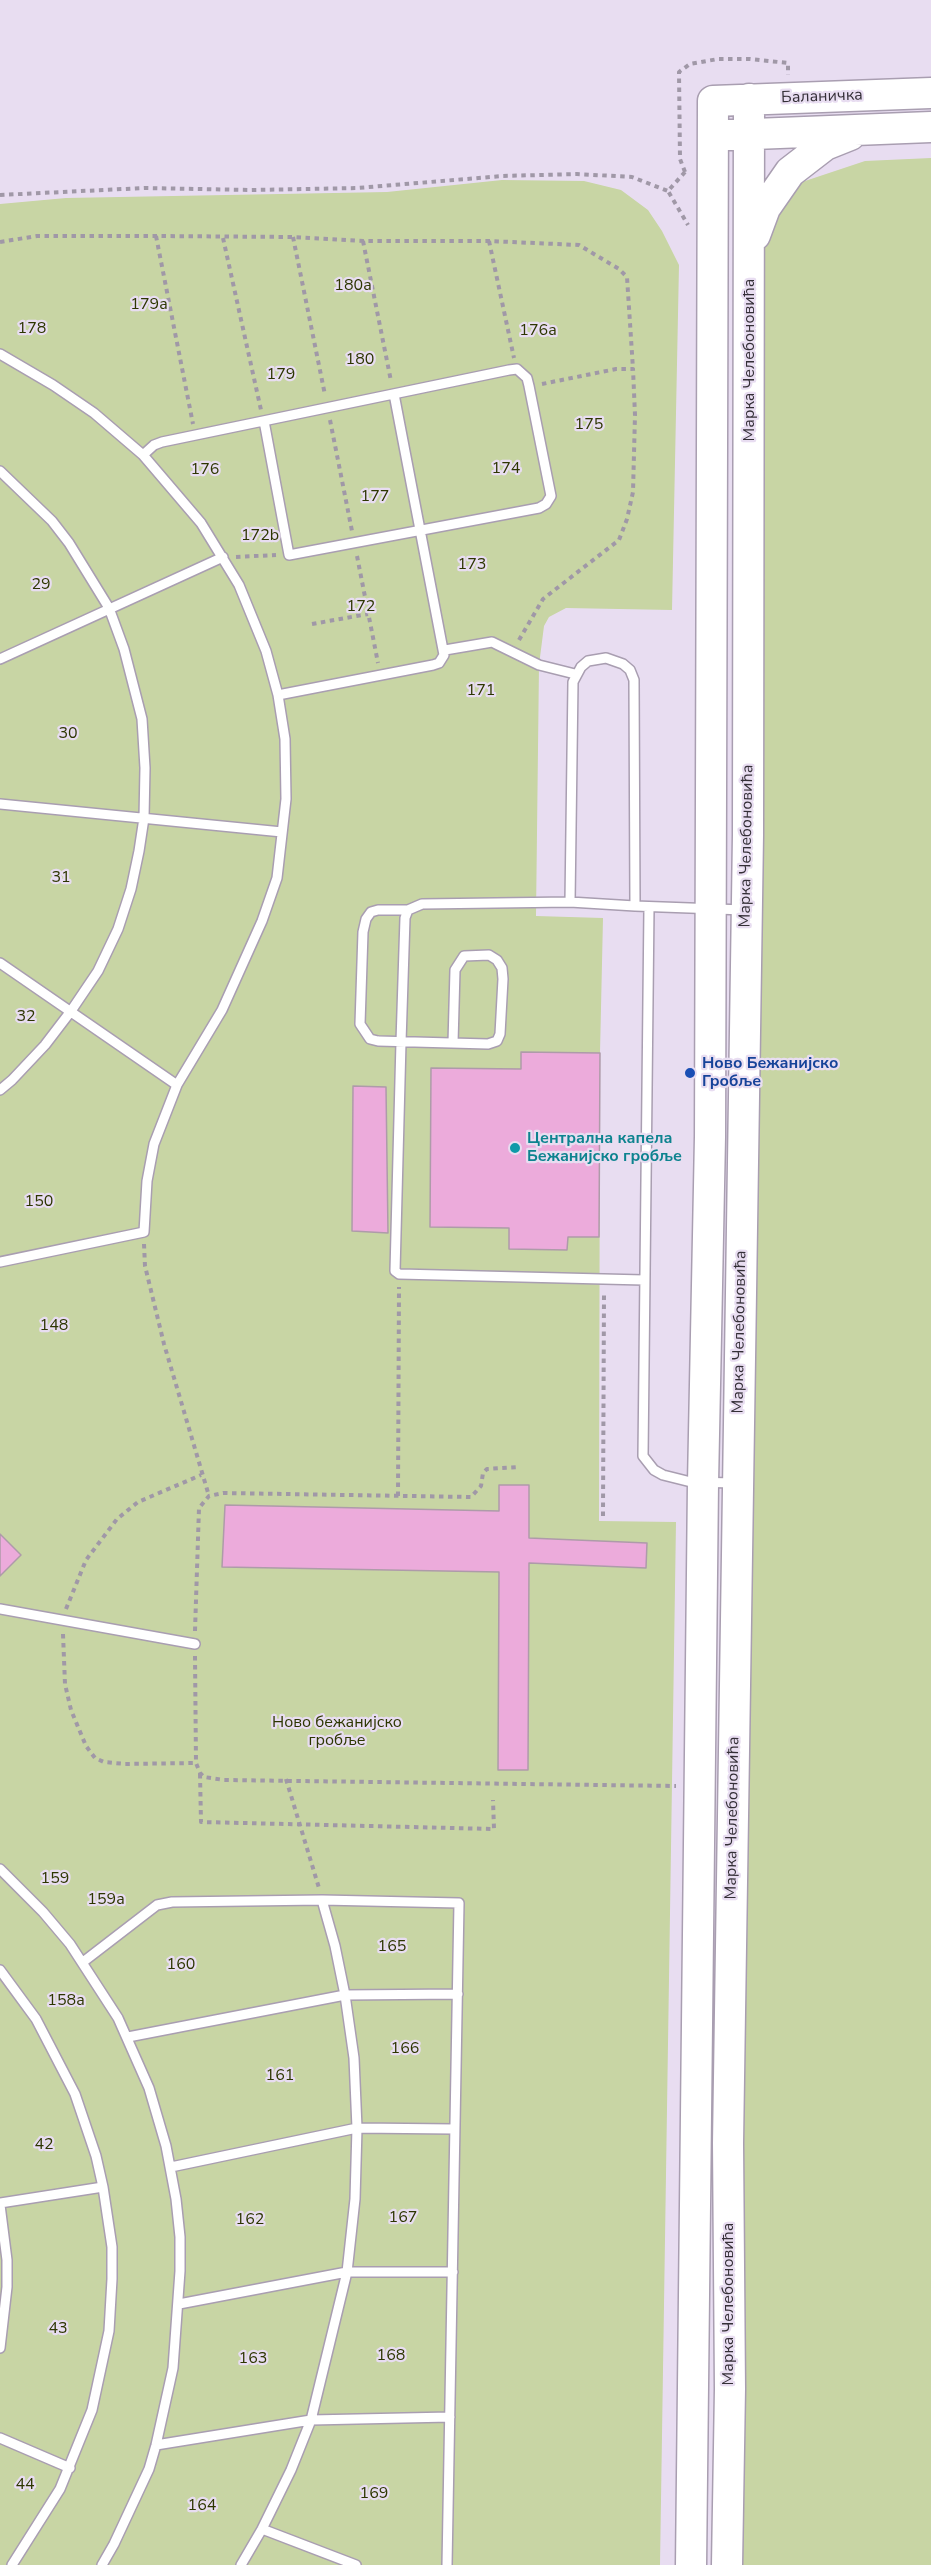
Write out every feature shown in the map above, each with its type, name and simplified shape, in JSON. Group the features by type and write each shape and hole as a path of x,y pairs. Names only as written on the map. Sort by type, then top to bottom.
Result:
{"main road":[{"name":"Баланичка","path":"713,100 931,93"},
{"name":"Марка Челебоновића","path":"726,2565 730,2389 728,2143 746,910 751,249 749,99"},
{"name":"Марка Челебоновића","path":"691,2565 703,1483 710,1137 713,100"},
{"path":"714,135 931,127"},
{"path":"751,249 765,208 790,172 825,146 866,130"},
{"path":"696,2142 728,2143"}],"lane":[{"path":"0,354 53,384 94,413 143,455 201,523 223,557 249,605 266,651 278,695 285,739 286,799 277,878 249,954 222,1010 177,1085 154,1144 147,1181 144,1232 0,1262"},
{"path":"143,455 154,445 264,421 328,408 394,393 516,369 527,378 529,386 551,489 549,501 539,508 289,555 264,421"},
{"path":"278,695 440,663 445,650 394,393"},
{"path":"0,471 52,521 109,608 124,649 142,719 146,768 144,818 131,889 118,929 98,971 71,1011 45,1044 0,1090"},
{"path":"0,659 223,557"},
{"path":"445,650 492,642 539,665 575,674"},
{"path":"570,902 573,682 575,674 588,661 606,658 623,664 630,670 634,680 635,906"},
{"path":"0,804 282,832"},
{"path":"453,1043 455,970 464,956 489,955 497,960 502,968 500,1034 497,1041 488,1044 401,1042 378,1041 370,1038 360,1024 363,932 366,919 371,912 408,910 422,904 570,902 746,910"},
{"path":"649,907 644,1456 654,1470 663,1475 703,1483 738,1484"},
{"path":"408,910 405,918 395,1271 399,1274 644,1280"},
{"path":"0,963 177,1085"},
{"path":"0,1609 195,1644"},
{"path":"0,1869 48,1918 83,1962 128,2037 149,2088 171,2167 180,2237 179,2304 173,2368 156,2445 136,2498 102,2565"},
{"path":"241,2565 262,2529 291,2470 311,2420 347,2272 355,2199 357,2128 354,2058 345,1995 322,1900"},
{"path":"83,1962 157,1905 190,1901 322,1900 459,1903 447,2565"},
{"path":"0,1970 36,2019 66,2074 89,2132 104,2187 112,2247 109,2331 92,2410 70,2468 49,2509 15,2561 27,2565"},
{"path":"128,2037 345,1995 458,1994"},
{"path":"171,2167 357,2128 454,2129"},
{"path":"0,2348 8,2287 0,2204 104,2187"},
{"path":"179,2304 347,2272 453,2272"},
{"path":"156,2445 311,2420 450,2417"},
{"path":"0,2438 70,2468"},
{"path":"262,2529 356,2565"}],"path":[{"path":"685,172 680,159 679,72 690,64 718,59 788,63"},
{"path":"0,195 144,188 251,190 358,188 502,176 577,174 632,177 668,191"},
{"path":"0,242 37,236 156,236 293,237 363,241 489,241 579,245 624,273 628,290 635,415 633,492 623,531 619,540 609,550 543,599 512,652"},
{"path":"156,236 195,436"},
{"path":"293,237 380,675"},
{"path":"223,238 264,421"},
{"path":"363,241 394,393"},
{"path":"489,241 516,369"},
{"path":"529,386 616,369 633,369"},
{"path":"223,557 289,555"},
{"path":"312,624 368,614"},
{"path":"144,1232 147,1277 170,1365 209,1496"},
{"path":"398,1496 399,1274"},
{"path":"603,1516 604,1279"},
{"path":"493,1800 494,1829 201,1822 200,1773 196,1763 195,1644 199,1508 209,1496 223,1493 471,1497 481,1486 483,1473 487,1469 519,1467"},
{"path":"200,1773 224,1780 286,1779 678,1786"},
{"path":"286,1779 322,1900"}],"green space":[{"path":"931,158 931,2565 742,2565 746,910 762,253 790,186 865,161"},
{"name":"Ново бежанијско гробље","path":"502,180 584,181 621,190 648,210 662,231 679,265 672,610 566,608 549,617 544,626 539,665 536,916 603,918 600,1053 599,1521 676,1522 660,2565 0,2565 0,204 66,198 387,192"}],"building":[{"name":"Централна капела Бежанијско гробље","path":"521,1052 600,1053 599,1237 568,1237 567,1250 509,1249 509,1228 430,1227 431,1068 521,1069"},
{"path":"353,1086 386,1087 388,1233 352,1231"},
{"path":"499,1485 529,1485 529,1538 647,1543 646,1568 529,1563 528,1770 498,1770 499,1572 222,1567 225,1505 499,1511"},
{"path":"0,1534 21,1555 0,1576"}],"place":[{"name":"Ново Бежанијско Гробље","path":"690,1073"},
{"name":"Централна капела Бежанијско гробље","path":"515,1148"}],"park label":[{"name":"180a","path":"353,286"},
{"name":"179a","path":"149,305"},
{"name":"178","path":"32,329"},
{"name":"176a","path":"538,331"},
{"name":"180","path":"360,360"},
{"name":"179","path":"281,375"},
{"name":"175","path":"589,425"},
{"name":"174","path":"506,469"},
{"name":"176","path":"205,470"},
{"name":"177","path":"375,497"},
{"name":"172b","path":"260,536"},
{"name":"173","path":"472,565"},
{"name":"29","path":"41,585"},
{"name":"172","path":"361,607"},
{"name":"171","path":"481,691"},
{"name":"30","path":"68,734"},
{"name":"31","path":"61,878"},
{"name":"32","path":"26,1017"},
{"name":"150","path":"39,1202"},
{"name":"148","path":"54,1326"},
{"name":"159","path":"55,1879"},
{"name":"159a","path":"106,1900"},
{"name":"165","path":"392,1947"},
{"name":"160","path":"181,1965"},
{"name":"158a","path":"66,2001"},
{"name":"166","path":"405,2049"},
{"name":"161","path":"280,2076"},
{"name":"42","path":"44,2145"},
{"name":"167","path":"403,2218"},
{"name":"162","path":"250,2220"},
{"name":"43","path":"58,2329"},
{"name":"168","path":"391,2356"},
{"name":"163","path":"253,2359"},
{"name":"44","path":"25,2485"},
{"name":"169","path":"374,2494"},
{"name":"164","path":"202,2506"}]}
